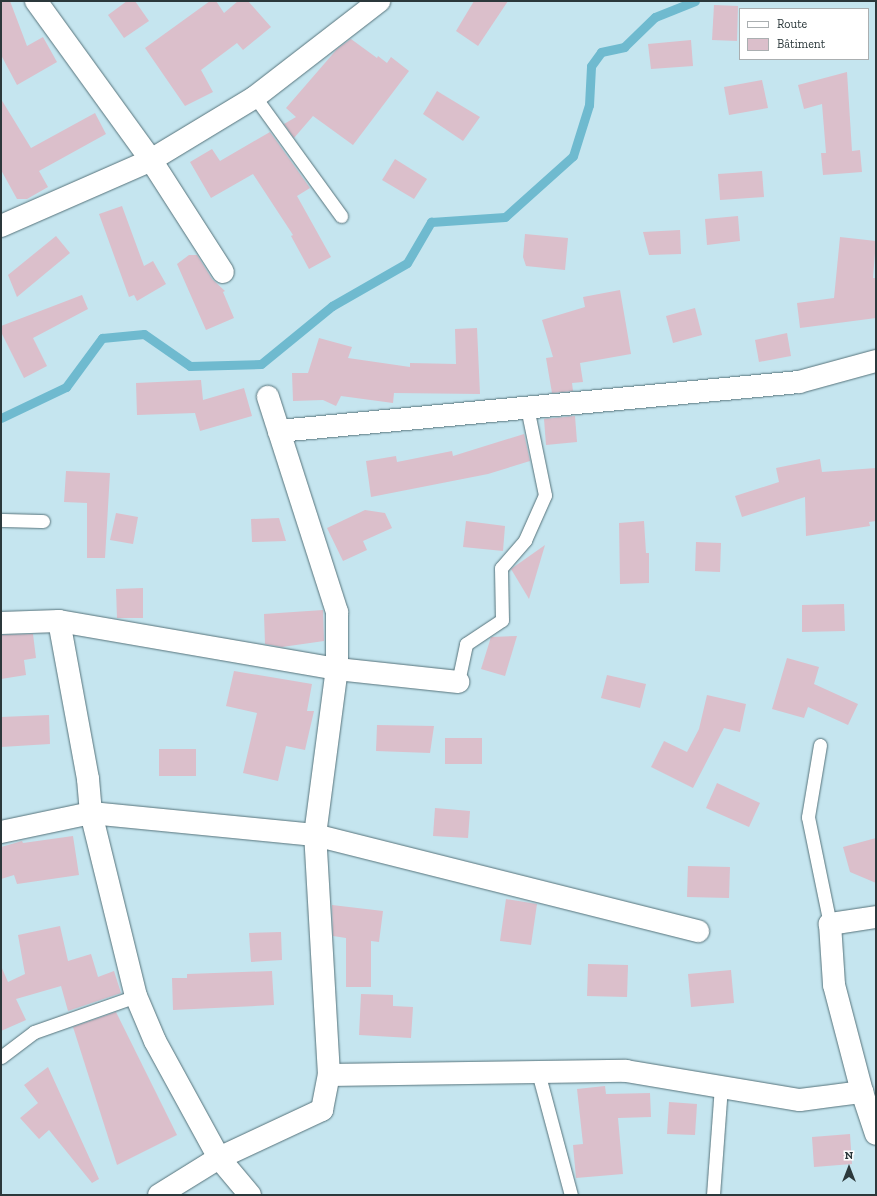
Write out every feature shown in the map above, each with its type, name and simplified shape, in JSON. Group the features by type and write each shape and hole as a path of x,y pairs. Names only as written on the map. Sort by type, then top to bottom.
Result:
{"street":[{"path":"36,1 151,160 223,272"},
{"path":"1,226 151,160 255,97 379,1"},
{"path":"279,431 799,382 876,361"},
{"path":"159,1195 219,1158 322,1110 329,1075 315,835 337,669 337,612 268,397"},
{"path":"1,623 59,621 337,669 458,682"},
{"path":"59,621 88,779 91,813 136,996 155,1042 219,1158 250,1195"},
{"path":"1,832 91,813 315,835 698,931"},
{"path":"876,917 830,924 834,985 862,1092 876,1134"},
{"path":"329,1075 626,1071 800,1100 862,1092"}],"lane":[{"path":"255,97 341,216"},
{"path":"458,682 466,644 502,620 501,568 525,540 545,495 527,407"},
{"path":"1,520 43,521"},
{"path":"820,745 808,817 830,924"},
{"path":"1,1057 34,1032 136,996"},
{"path":"538,1072 571,1195"},
{"path":"713,1195 721,1087"}],"building":[{"path":"1,1 10,1 27,46 43,37 57,62 17,85 1,55"},
{"path":"127,1 135,1 149,21 124,38 108,15"},
{"path":"210,1 216,1 224,13 238,1 248,1 271,27 243,50 237,43 201,70 213,92 185,106 145,48"},
{"path":"474,1 508,1 478,46 456,31"},
{"path":"714,5 738,6 737,41 712,40"},
{"path":"351,39 377,58 378,56 387,63 391,57 409,71 353,145 313,116 294,138 284,124 296,117 286,108 337,49"},
{"path":"691,40 693,66 651,69 648,44"},
{"path":"847,72 852,151 860,150 862,172 823,175 821,153 826,153 822,104 804,109 798,85"},
{"path":"762,80 768,108 729,115 724,87"},
{"path":"437,91 480,117 463,141 423,114"},
{"path":"1,99 31,148 95,113 106,134 39,171 48,187 27,199 17,199 1,170"},
{"path":"270,132 310,188 297,196 331,257 309,269 291,236 293,235 253,174 211,198 190,162 212,149 220,161"},
{"path":"395,159 427,179 414,199 382,180"},
{"path":"762,171 764,197 720,200 718,174"},
{"path":"122,206 144,266 153,261 166,284 137,301 134,295 129,297 99,214"},
{"path":"738,216 740,241 707,245 705,219"},
{"path":"680,230 681,254 649,255 643,232"},
{"path":"525,234 568,238 565,270 526,266 523,257"},
{"path":"56,236 70,253 17,297 8,275"},
{"path":"840,237 876,241 873,278 876,278 876,318 800,328 797,303 834,298"},
{"path":"189,255 197,255 212,279 225,291 223,292 234,318 206,330 177,264"},
{"path":"620,290 631,354 580,363 583,382 572,383 573,391 552,393 546,358 553,357 542,320 585,307 583,297"},
{"path":"82,295 88,309 33,338 47,366 24,378 1,332 1,326"},
{"path":"695,308 702,335 673,343 666,316"},
{"path":"477,328 480,394 394,393 393,403 341,396 336,406 323,400 293,401 292,373 308,373 319,338 352,347 348,358 410,367 410,363 456,364 455,329"},
{"path":"787,333 791,356 759,362 755,340"},
{"path":"201,380 203,400 244,388 252,416 200,431 195,413 137,415 136,383"},
{"path":"575,416 577,442 546,445 544,419"},
{"path":"524,434 530,461 488,474 371,497 366,461 396,456 397,462 452,451 453,456"},
{"path":"820,459 822,472 876,468 876,521 869,522 870,526 806,536 805,497 742,517 735,496 779,482 776,468"},
{"path":"66,471 110,473 105,558 87,558 87,503 64,502"},
{"path":"365,510 385,513 392,528 363,541 367,550 343,561 327,528"},
{"path":"116,513 138,517 133,544 110,540"},
{"path":"279,518 286,541 252,542 251,519"},
{"path":"466,521 505,526 503,551 463,547"},
{"path":"644,521 646,553 649,553 649,583 620,584 619,523"},
{"path":"696,542 721,543 720,572 695,571"},
{"path":"545,545 529,599 511,569"},
{"path":"143,588 143,618 117,618 116,589"},
{"path":"844,604 845,631 802,632 802,605"},
{"path":"323,610 324,641 282,647 265,644 264,614"},
{"path":"33,634 36,658 24,660 26,675 1,679 1,635"},
{"path":"517,636 505,676 481,669 491,637"},
{"path":"787,658 819,667 814,684 858,704 848,725 808,707 804,718 772,709"},
{"path":"234,671 312,684 307,711 314,711 305,750 286,746 278,781 243,773 257,713 226,706"},
{"path":"607,675 646,684 640,708 601,698"},
{"path":"707,695 746,704 740,732 724,728 693,788 651,767 664,741 687,752 699,729"},
{"path":"49,715 50,744 1,747 1,717"},
{"path":"377,725 434,726 430,753 376,751"},
{"path":"445,738 482,738 482,764 445,764"},
{"path":"159,749 196,749 196,776 159,776"},
{"path":"717,783 760,803 749,827 706,808"},
{"path":"435,808 470,811 468,838 433,836"},
{"path":"73,836 79,875 17,884 14,875 1,879 1,847 22,841 23,843"},
{"path":"876,838 876,883 850,872 843,847"},
{"path":"688,866 730,867 729,898 687,897"},
{"path":"506,899 537,904 531,945 500,941"},
{"path":"332,905 383,911 379,942 371,941 371,987 346,987 346,938 333,936"},
{"path":"60,926 68,961 91,954 98,977 114,971 121,993 68,1011 61,986 16,999 26,1020 1,1031 1,966 8,982 25,974 18,935"},
{"path":"281,932 282,960 251,962 249,933"},
{"path":"588,964 628,965 627,997 587,996"},
{"path":"731,970 734,1003 691,1007 688,974"},
{"path":"272,971 274,1005 173,1010 172,978 187,978 187,974"},
{"path":"361,994 393,995 393,1006 413,1007 411,1038 359,1035"},
{"path":"116,1012 177,1135 117,1165 73,1027"},
{"path":"48,1067 99,1179 92,1183 49,1130 39,1139 20,1118 38,1103 24,1085"},
{"path":"605,1086 606,1094 650,1093 651,1117 618,1118 623,1174 576,1178 573,1145 583,1144 577,1089"},
{"path":"669,1102 697,1104 695,1135 667,1134"},
{"path":"850,1134 852,1164 814,1167 812,1137"}],"waterway":[{"path":"1,418 66,387 102,338 144,334 190,366 261,364 332,306 407,263 431,222 505,217 573,156 589,105 591,66 601,52 624,47 655,17 695,1"}]}
